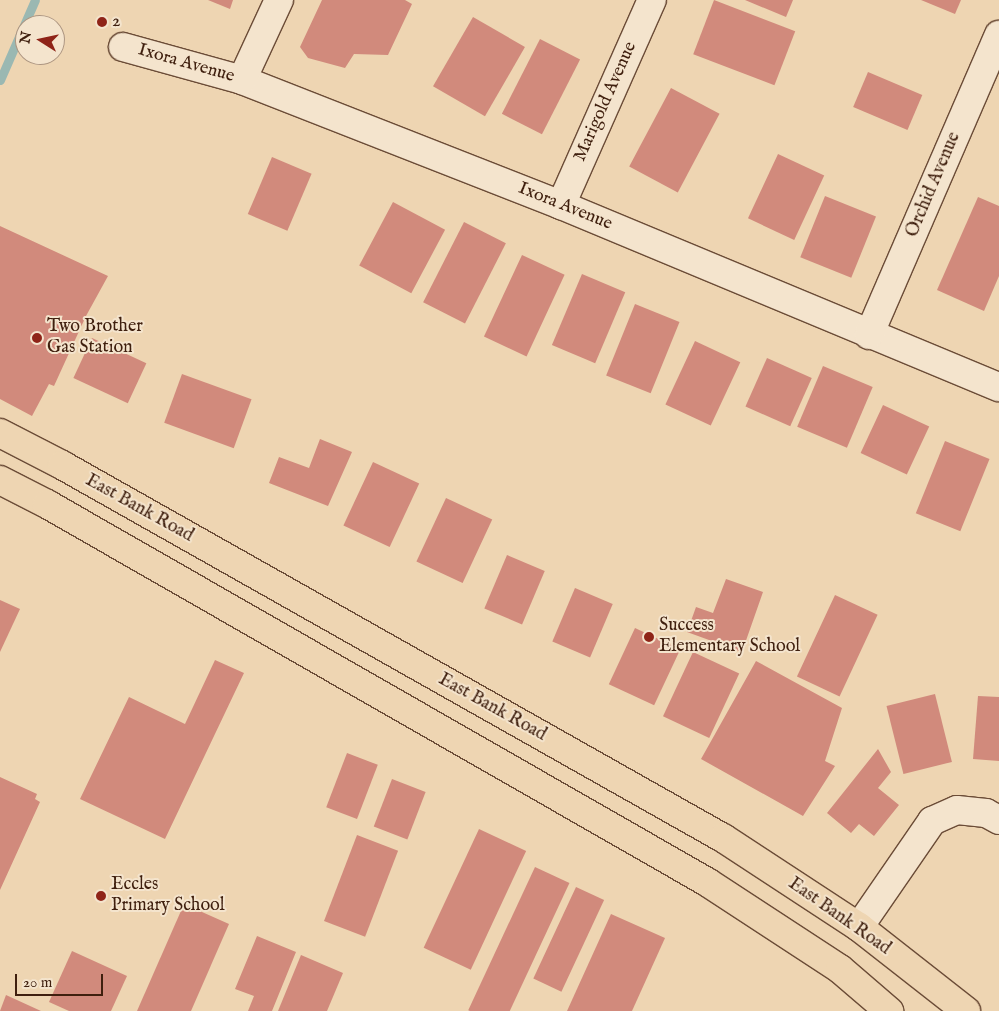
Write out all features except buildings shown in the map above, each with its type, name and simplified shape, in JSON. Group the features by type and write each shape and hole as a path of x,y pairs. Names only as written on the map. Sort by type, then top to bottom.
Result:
{"main road":[{"name":"East Bank Road","path":"0,433 71,470 723,838 858,927 966,1011"},
{"path":"0,480 64,514 707,882 840,969 890,1011"}],"street":[{"path":"242,80 280,0"},
{"name":"Marigold Avenue","path":"561,205 652,0"},
{"name":"Orchid Avenue","path":"869,335 999,35"},
{"name":"Ixora Avenue","path":"123,47 242,80 561,205 869,335 999,387"},
{"path":"858,927 932,821 957,810 986,813 999,820"}],"waterway":[{"path":"0,80 35,0"}],"place":[{"name":"2","path":"102,22"},
{"name":"Two Brother Gas Station","path":"37,338"},
{"name":"Success Elementary School","path":"649,637"},
{"name":"Eccles Primary School","path":"101,896"}]}
